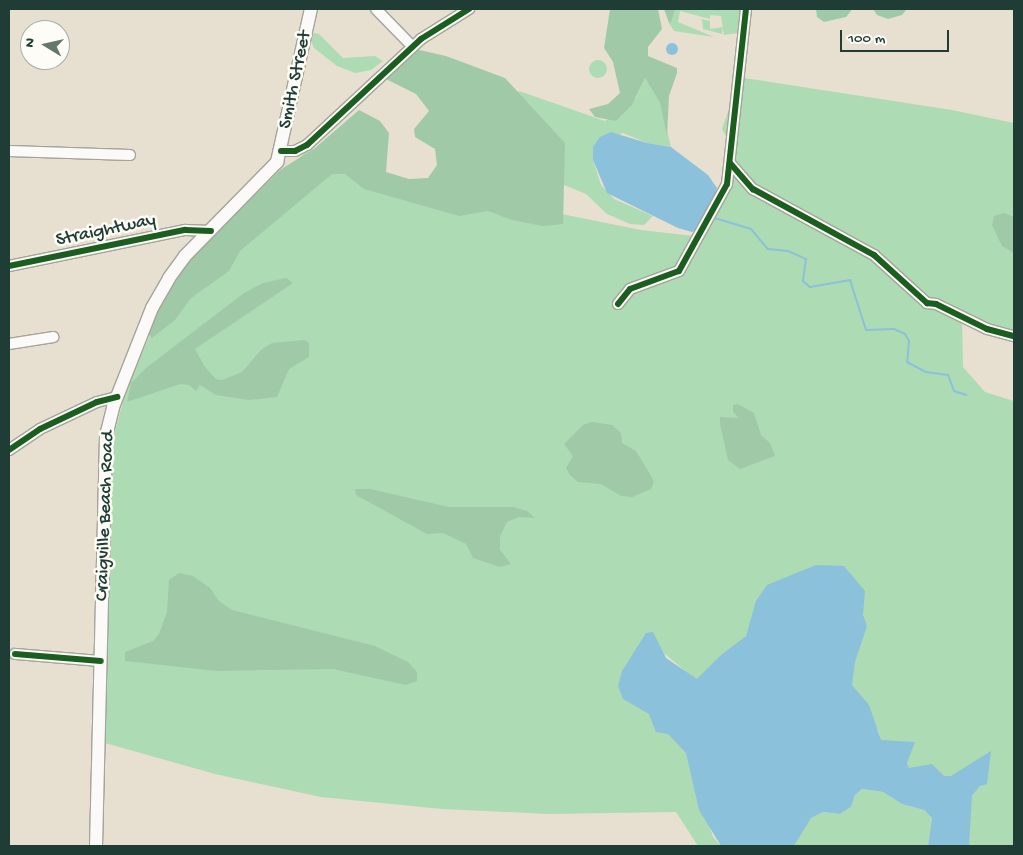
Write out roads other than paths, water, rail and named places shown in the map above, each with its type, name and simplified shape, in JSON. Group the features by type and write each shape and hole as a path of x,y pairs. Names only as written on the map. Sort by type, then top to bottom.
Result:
{"main road":[{"name":"Smith Street","path":"281,151 311,9"},
{"name":"Craigville Beach Road","path":"96,846 106,436 117,397 160,292 185,256 268,175 281,151"}],"street":[{"path":"376,9 412,46"},
{"path":"281,151 298,151 321,134 412,46 437,26 469,9"},
{"path":"618,304 630,289 679,271 727,184 746,9"},
{"path":"9,151 130,154"},
{"path":"730,163 753,189 874,255 927,303 987,329 1014,336"},
{"path":"727,184 743,178"},
{"name":"Straightway","path":"9,266 185,230 211,230"},
{"path":"9,344 53,337"},
{"path":"9,450 40,429 97,402 117,397"},
{"path":"15,654 101,661"}],"water":[{"path":"672,43 678,49 672,55 666,49"},
{"path":"611,132 647,143 671,147 708,175 717,188 713,203 699,228 692,232 678,228 607,193 593,160 593,147 600,137"},
{"path":"816,565 844,566 865,591 863,615 867,626 855,662 852,685 869,705 881,740 915,742 907,763 909,768 932,764 944,776 951,776 991,751 987,784 980,786 972,796 969,846 928,846 932,818 924,810 902,804 883,792 862,789 855,795 851,807 840,814 823,812 811,818 794,846 721,846 699,810 686,753 668,734 656,732 649,714 623,699 618,686 622,671 646,633 653,632 666,658 697,679 721,655 746,636 756,601 767,585"}],"waterway":[{"path":"711,217 751,229 768,249 788,251 806,259 803,281 810,287 850,280 866,330 894,329 905,334 909,341 907,362 926,372 948,375 954,391 966,395"}]}
